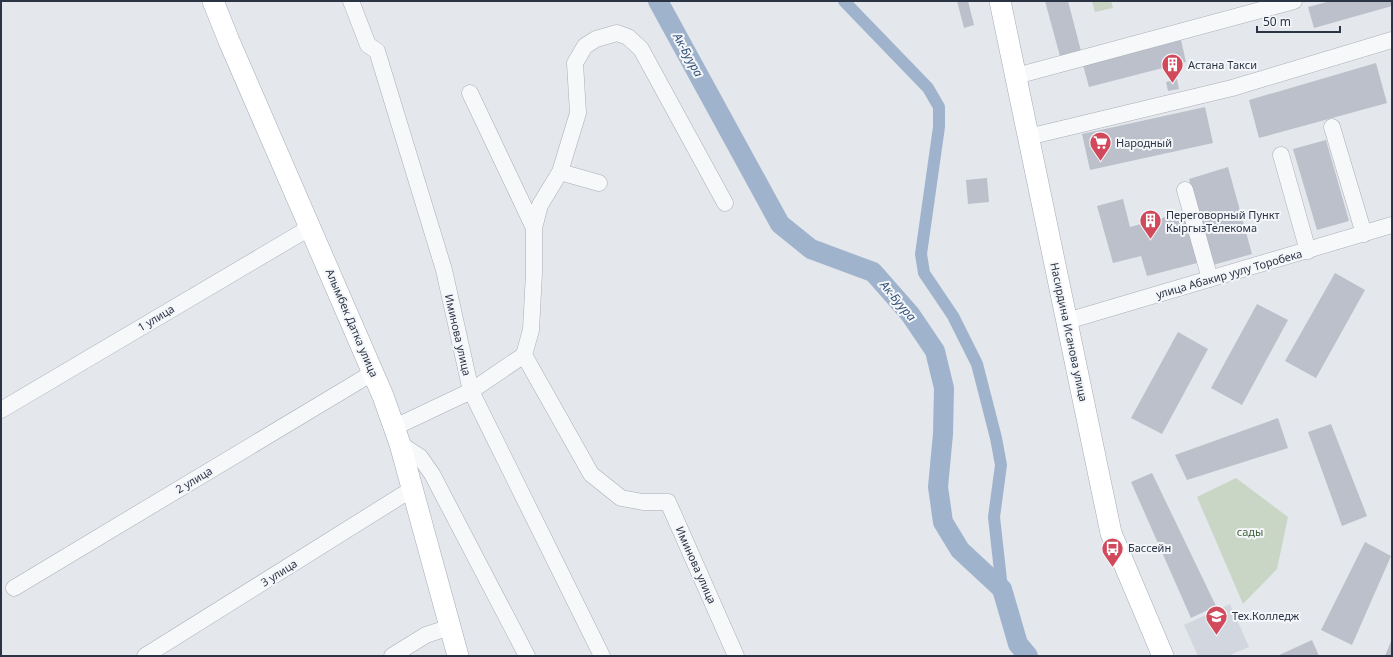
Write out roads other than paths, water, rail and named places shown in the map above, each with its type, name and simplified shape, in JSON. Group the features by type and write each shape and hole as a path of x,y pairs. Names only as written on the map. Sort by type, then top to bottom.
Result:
{"main road":[{"name":"Алымбек Датка улица","path":"213,1 229,41 374,372 398,436 458,656"},
{"name":"Насирдина Исанова улица","path":"1000,1 1111,533 1163,656"}],"street":[{"name":"Иминова улица","path":"351,1 368,45 378,51 444,270 471,391 602,656"},
{"path":"1016,76 1294,1"},
{"path":"527,656 432,474 420,457 398,436 471,391 524,355 531,330 534,273 534,228 540,205 560,172 578,113 575,64 585,46 596,39 617,33 628,37 641,49 725,203"},
{"path":"1028,137 1232,88 1392,40"},
{"path":"470,93 534,228"},
{"path":"1332,127 1364,234"},
{"path":"1281,155 1308,251"},
{"path":"560,172 598,183"},
{"path":"1185,190 1210,280"},
{"name":"улица Абакир уулу Торобека","path":"1067,321 1392,225"},
{"name":"1 улица","path":"1,410 311,227"},
{"name":"Иминова улица","path":"524,355 591,474 621,498 643,502 668,502 736,656"},
{"name":"2 улица","path":"14,588 374,372"},
{"name":"3 улица","path":"145,656 412,489"},
{"path":"392,656 426,635 450,627"}],"waterway":[{"name":"Ак-Буура","path":"658,1 780,224 811,249 873,272 910,314 935,351 944,388 943,434 938,487 943,522 960,550 1002,589 1018,644 1028,656"},
{"path":"844,1 928,88 939,107 939,127 921,254 924,273 953,316 977,364 996,438 1001,465 994,517 1002,589"}],"place":[{"name":"Астана Такси","path":"1173,84"},
{"name":"Народный","path":"1101,162"},
{"name":"Переговорный Пункт КыргызТелекома","path":"1151,240"},
{"name":"Бассейн","path":"1113,568"},
{"name":"Тех.Колледж","path":"1217,636"}],"park label":[{"name":"сады","path":"1250,532"}]}
